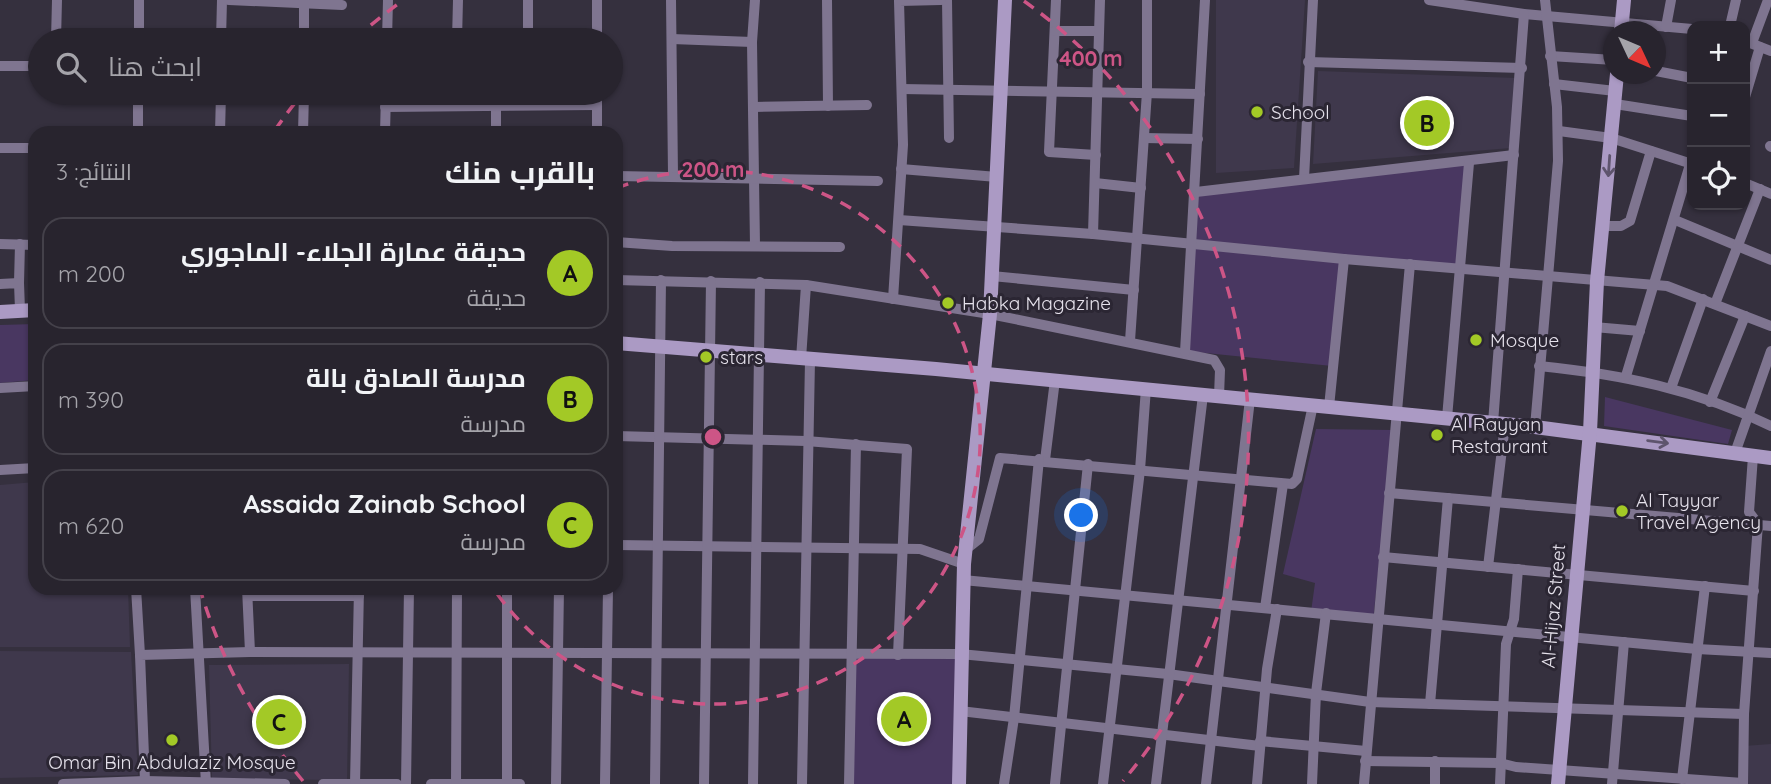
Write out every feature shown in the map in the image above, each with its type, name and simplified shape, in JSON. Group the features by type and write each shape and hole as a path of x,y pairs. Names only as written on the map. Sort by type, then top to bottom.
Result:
{"street":[{"path":"56,28 57,0"},
{"path":"139,0 139,28"},
{"path":"222,0 222,28"},
{"path":"229,0 342,5"},
{"path":"387,28 388,0"},
{"path":"457,28 458,0"},
{"path":"528,0 528,28"},
{"path":"597,0 597,28"},
{"path":"671,0 673,175"},
{"path":"755,0 752,42 755,246"},
{"path":"827,0 828,106"},
{"path":"893,299 901,169 899,1 941,0"},
{"path":"947,0 949,138"},
{"path":"959,784 964,557 990,314 1005,0"},
{"path":"1056,0 1049,152 1096,155"},
{"path":"1093,234 1100,0"},
{"path":"1130,341 1147,92 1147,0"},
{"path":"1185,352 1205,0"},
{"path":"1304,178 1313,0"},
{"path":"1429,0 1603,24"},
{"path":"1535,427 1559,131 1545,0"},
{"path":"1622,21 1624,0"},
{"path":"1671,0 1666,27 1687,29"},
{"path":"1731,21 1736,0"},
{"path":"1747,84 1752,44 1768,0"},
{"path":"304,2 304,28"},
{"path":"1488,566 1495,503 1503,271 1522,68 1524,14"},
{"path":"1055,31 1099,31"},
{"path":"672,39 752,42"},
{"path":"1752,44 1771,51"},
{"path":"1550,56 1603,59"},
{"path":"1308,62 1522,68"},
{"path":"0,66 28,66"},
{"path":"1666,73 1687,77"},
{"path":"1554,84 1687,115"},
{"name":"Al-Hijaz Street","path":"1559,777 1569,637 1590,432 1597,281 1605,226 1616,84"},
{"path":"902,89 1200,94"},
{"path":"138,105 138,126"},
{"path":"220,126 221,105"},
{"path":"303,126 304,105"},
{"path":"385,126 386,107 597,105 597,126"},
{"path":"754,107 867,105"},
{"path":"496,106 496,126"},
{"path":"1559,131 1611,138 1687,160"},
{"path":"1144,138 1198,139"},
{"path":"0,148 28,148"},
{"path":"1605,226 1621,226 1630,220 1651,151"},
{"path":"1196,191 1469,163 1514,155"},
{"path":"1447,418 1469,163"},
{"path":"901,169 997,177"},
{"path":"623,176 878,180"},
{"path":"1626,376 1687,178"},
{"path":"1095,183 1141,188"},
{"path":"1750,185 1771,194"},
{"path":"1715,304 1760,189"},
{"path":"899,220 995,229 1138,237 1191,245 1667,286 1771,326"},
{"path":"1675,220 1771,260"},
{"path":"623,243 671,246 840,247"},
{"path":"0,244 28,244"},
{"path":"20,244 20,310"},
{"path":"1329,407 1344,259"},
{"path":"1364,784 1410,264"},
{"path":"992,276 1134,290"},
{"path":"623,280 806,285 990,314 1130,341 1208,357 1218,364 1219,396"},
{"path":"656,784 661,280"},
{"path":"704,784 711,281"},
{"path":"753,784 760,282"},
{"path":"0,284 19,283"},
{"path":"802,784 806,285"},
{"path":"1671,388 1703,299"},
{"path":"0,312 28,310"},
{"path":"1710,402 1745,316"},
{"path":"1594,327 1640,331"},
{"path":"623,344 984,373 1590,432 1771,458"},
{"path":"1735,453 1746,414 1771,351"},
{"path":"1539,366 1626,376 1671,388 1746,414 1771,426"},
{"path":"1004,784 1014,718 1042,460 1055,380"},
{"path":"0,388 28,386"},
{"path":"1103,784 1140,470 1146,388"},
{"path":"1156,784 1203,395"},
{"path":"1206,784 1250,399"},
{"path":"964,557 979,539 1000,458 1292,484 1297,479 1312,405"},
{"path":"623,436 806,441 907,449 898,654"},
{"path":"849,784 856,444"},
{"path":"960,711 1210,740 1314,746 1366,756 1500,764 1559,777 1666,781 1682,779 1743,784 1744,714 1758,524 1749,512 1753,456"},
{"path":"1055,784 1088,464"},
{"path":"0,470 28,468"},
{"path":"1257,784 1283,484"},
{"path":"1389,493 1582,512 1771,526"},
{"path":"1430,704 1448,498"},
{"path":"623,545 901,548 964,557"},
{"path":"1383,557 1754,591"},
{"path":"1500,784 1502,705 1518,569"},
{"path":"963,580 1749,654 1771,653"},
{"path":"1682,779 1705,586"},
{"path":"136,595 145,780"},
{"path":"195,595 206,783"},
{"path":"248,595 250,652"},
{"path":"355,784 359,595"},
{"path":"405,784 409,595"},
{"path":"456,784 457,595"},
{"path":"507,595 507,784"},
{"path":"556,784 559,595"},
{"path":"605,784 608,595"},
{"path":"1312,784 1316,693 1326,614"},
{"path":"1612,779 1624,642"},
{"path":"140,655 250,652 960,654 1168,674 1370,702 1744,714"},
{"path":"1434,761 1435,784"},
{"path":"63,784 145,780 285,784"},
{"path":"323,784 397,784"},
{"path":"431,784 520,784"}],"shaded area":[{"path":"1216,0 1305,0 1294,168 1216,173"},
{"path":"1318,71 1516,78 1511,148 1313,164"},
{"path":"1469,163 1459,267 1191,245 1196,192"},
{"path":"1191,246 1343,260 1332,366 1186,351"},
{"path":"28,324 28,381 0,383 0,325"},
{"path":"1605,397 1732,430 1728,444 1604,426"},
{"path":"1316,429 1393,430 1373,621 1311,612 1315,583 1283,574"},
{"path":"28,483 28,595 128,595 130,647 0,647 0,485"},
{"path":"0,651 131,652 138,775 0,778"},
{"path":"960,654 959,784 849,784 850,655"},
{"path":"349,664 347,780 212,779 209,665"},
{"path":"1771,744 1771,784 1743,784 1744,746"}],"place":[{"name":"School","path":"1257,112"},
{"name":"مدرسة الصادق بالة","path":"1427,123"},
{"name":"Habka Magazine","path":"948,303"},
{"name":"Mosque","path":"1476,340"},
{"name":"stars","path":"706,357"},
{"name":"Al Rayyan Restaurant","path":"1437,435"},
{"name":"Al Tayyar Travel Agency","path":"1622,511"},
{"name":"حديقة عمارة الجلاء- الماجوري","path":"904,719"},
{"name":"Assaida Zainab School","path":"279,722"},
{"name":"Omar Bin Abdulaziz Mosque","path":"172,740"}]}
